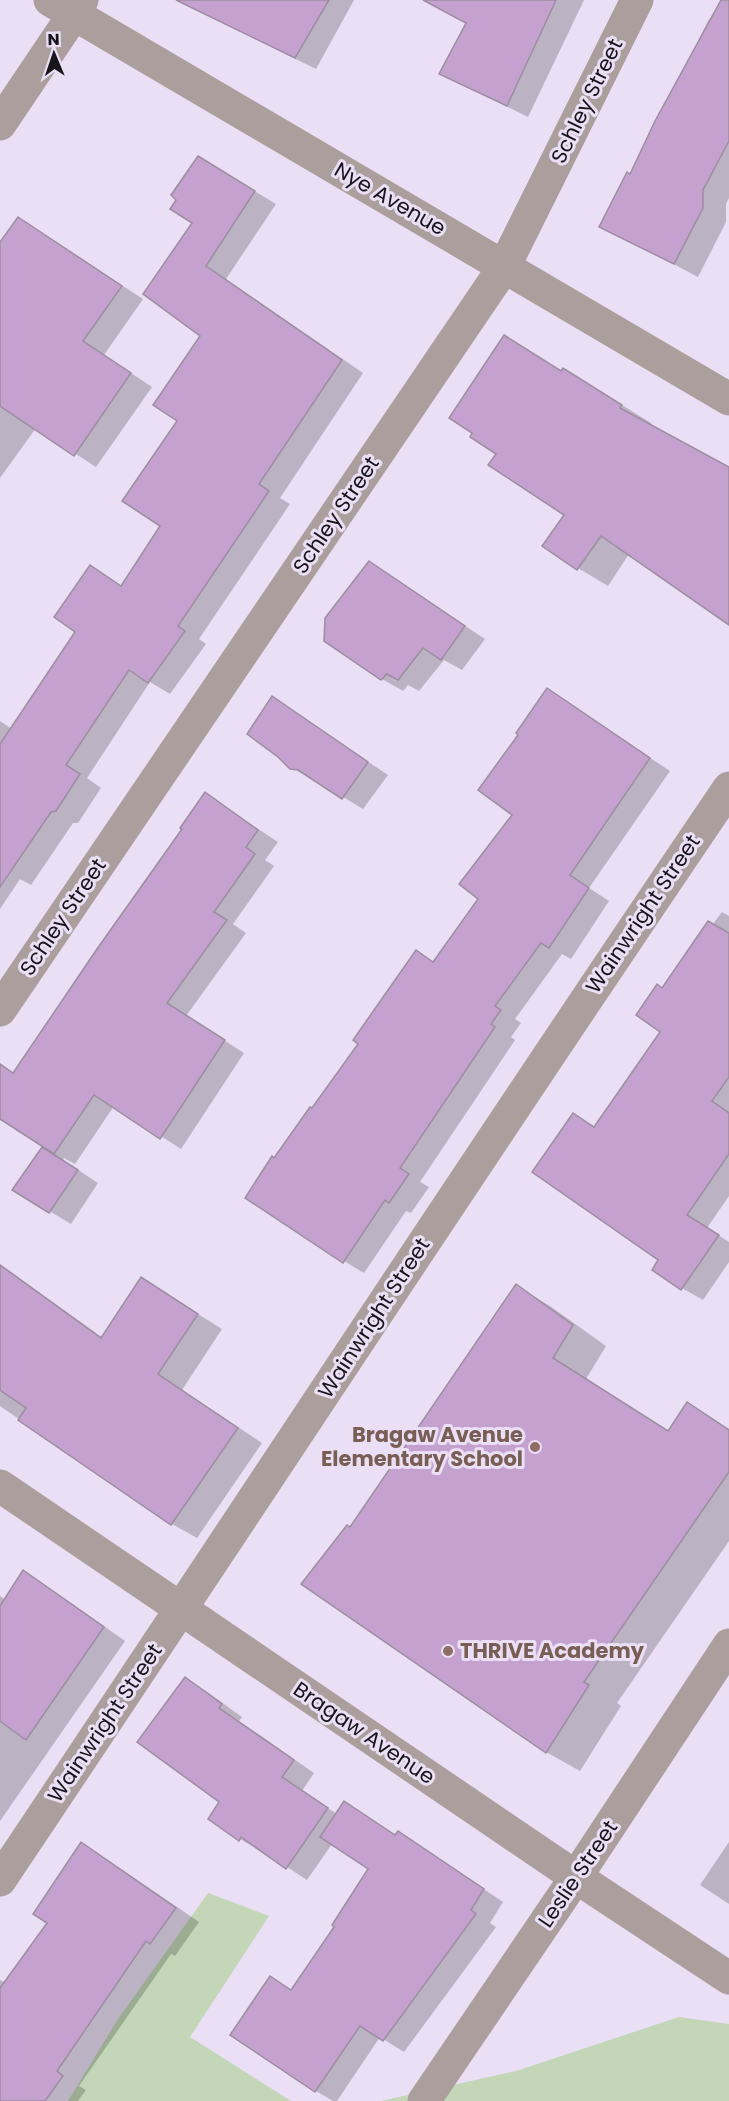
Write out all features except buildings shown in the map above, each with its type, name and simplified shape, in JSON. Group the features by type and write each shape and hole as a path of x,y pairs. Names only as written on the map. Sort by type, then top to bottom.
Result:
{"street":[{"name":"Schley Street","path":"0,1010 504,267 637,0"},
{"name":"Nye Avenue","path":"69,5 504,267 729,399"},
{"path":"0,124 69,5"},
{"name":"Wainwright Street","path":"0,1880 540,1066 729,788"},
{"name":"Bragaw Avenue","path":"0,1486 576,1877 729,1978"},
{"name":"Leslie Street","path":"424,2101 576,1877 729,1645"}],"green space":[{"path":"208,1893 269,1916 190,2037 291,2101 68,2101 118,2019"},
{"path":"679,2017 729,2024 729,2101 381,2101 516,2071"}],"place":[{"name":"Bragaw Avenue Elementary School","path":"535,1447"},
{"name":"THRIVE Academy","path":"448,1651"}]}
